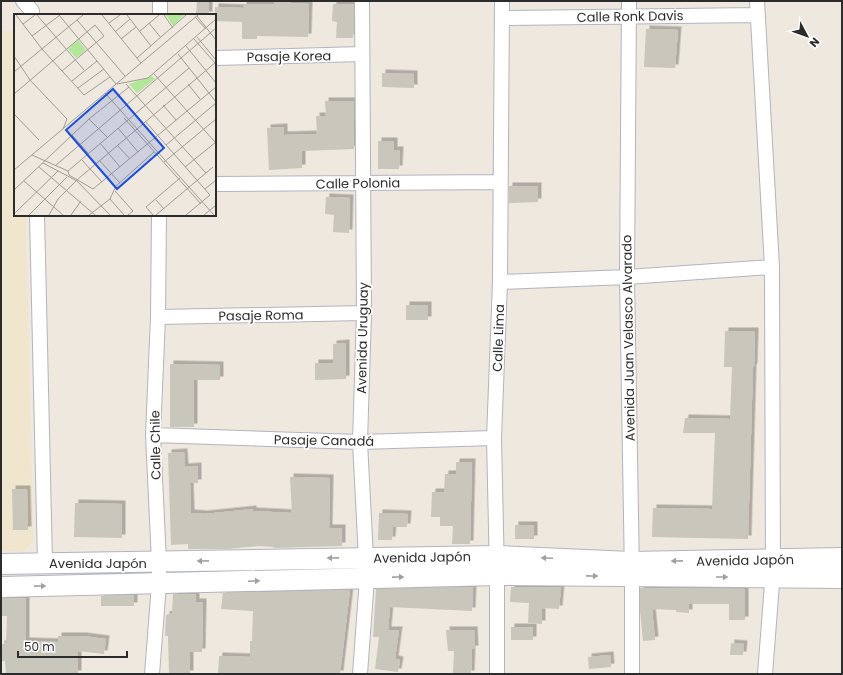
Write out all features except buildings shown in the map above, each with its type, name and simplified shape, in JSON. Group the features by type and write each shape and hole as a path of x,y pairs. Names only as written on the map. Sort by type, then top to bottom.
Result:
{"street":[{"path":"23,1 32,11 32,14"},
{"path":"160,1 160,14"},
{"name":"Avenida Uruguay","path":"360,674 367,578 360,442 364,313 362,1"},
{"name":"Calle Lima","path":"497,674 497,565 494,438 500,282 502,1"},
{"name":"Avenida Juan Velasco Alvarado","path":"629,1 627,277 632,569 632,674"},
{"path":"758,8 772,267 772,568 765,674"},
{"name":"Calle Ronk Davis","path":"502,18 629,16 758,8"},
{"name":"Pasaje Korea","path":"216,58 362,54"},
{"name":"Calle Polonia","path":"216,184 500,182"},
{"path":"37,216 45,563"},
{"name":"Calle Chile","path":"152,674 159,562 153,435 158,316 159,216"},
{"path":"500,282 627,277 772,267"},
{"name":"Pasaje Roma","path":"158,316 364,313"},
{"name":"Pasaje Canadá","path":"153,435 360,442 494,438"},
{"name":"Avenida Japón","path":"1,564 367,557 497,565"},
{"name":"Avenida Japón","path":"772,568 842,558"},
{"path":"497,565 632,569 772,568 842,578"},
{"name":"Avenida Japón","path":"1,587 367,578 497,565"}],"shaded area":[{"path":"1,31 14,31 14,216 26,216 33,542 23,551 1,551"}]}
